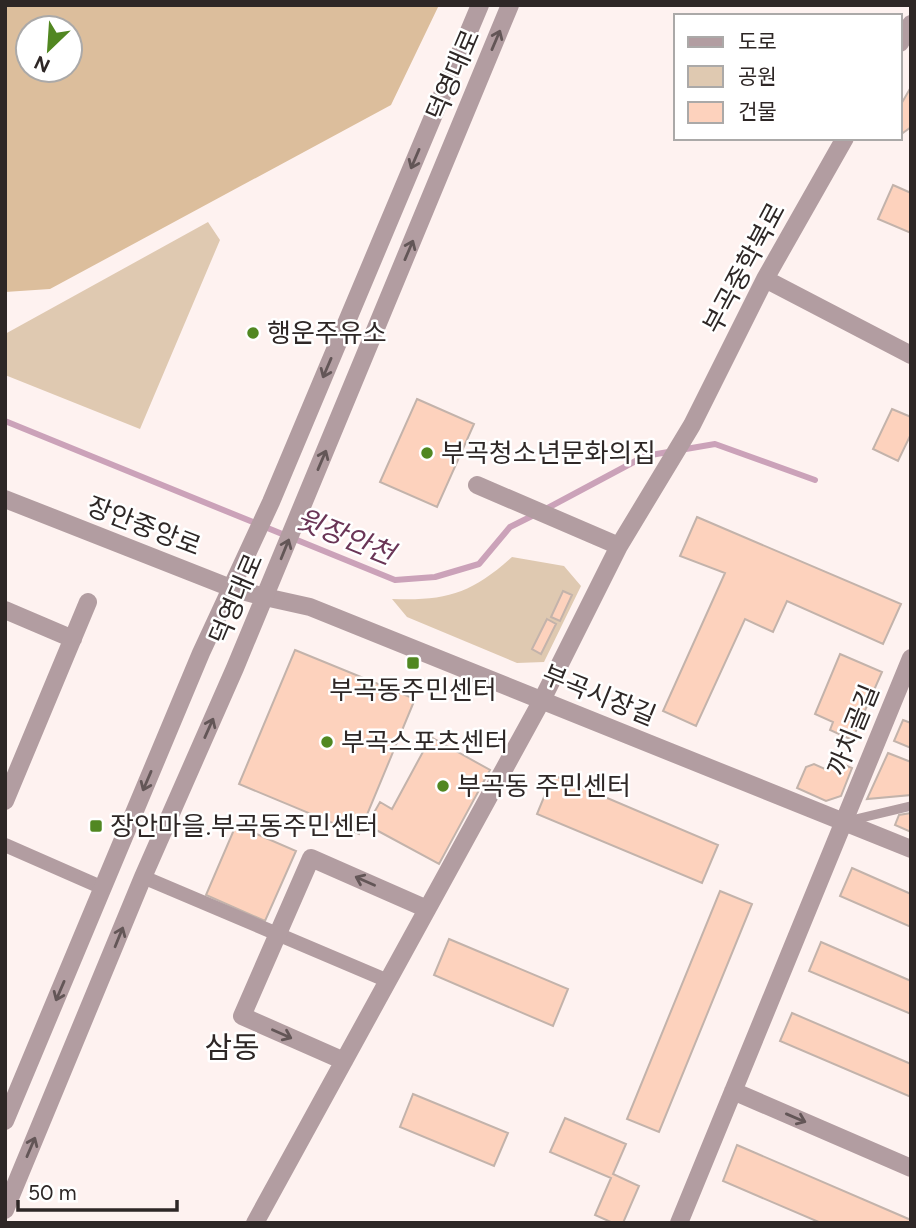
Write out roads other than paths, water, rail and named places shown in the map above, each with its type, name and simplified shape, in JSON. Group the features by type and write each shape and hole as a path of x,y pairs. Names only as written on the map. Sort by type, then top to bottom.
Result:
{"street":[{"name":"덕영대로","path":"5,1121 201,653 267,512 480,5"},
{"name":"덕영대로","path":"5,1210 143,877 265,597 510,5"},
{"path":"902,40 911,24"},
{"name":"부곡중학북로","path":"619,546 646,497 692,425 765,279 844,140"},
{"path":"765,279 911,355"},
{"path":"256,1223 542,700 619,546 477,485"},
{"name":"장안중앙로","path":"5,499 231,588 265,597"},
{"name":"부곡시장길","path":"265,597 310,607 911,849"},
{"path":"5,801 12,768 88,602"},
{"path":"5,610 73,639"},
{"name":"까치골길","path":"679,1223 843,822 904,694 911,658"},
{"path":"5,845 103,888"},
{"path":"344,1062 242,1016 311,858 428,909"},
{"path":"143,877 388,981"},
{"path":"733,1091 911,1168"}],"lane":[{"path":"843,822 911,806"}],"waterway":[{"name":"윗장안천","path":"5,421 395,580 435,577 479,564 510,527 534,515"},
{"name":"윗장안천","path":"544,510 645,456 715,444 815,480"}],"place":[{"name":"행운주유소","path":"253,333"},
{"name":"부곡청소년문화의집","path":"427,453"},
{"name":"부곡동주민센터","path":"413,663"},
{"name":"부곡스포츠센터","path":"327,742"},
{"name":"부곡동 주민센터","path":"443,786"},
{"name":"장안마을.부곡동주민센터","path":"96,826"}],"district":[{"name":"삼동","path":"232,1047"}]}
